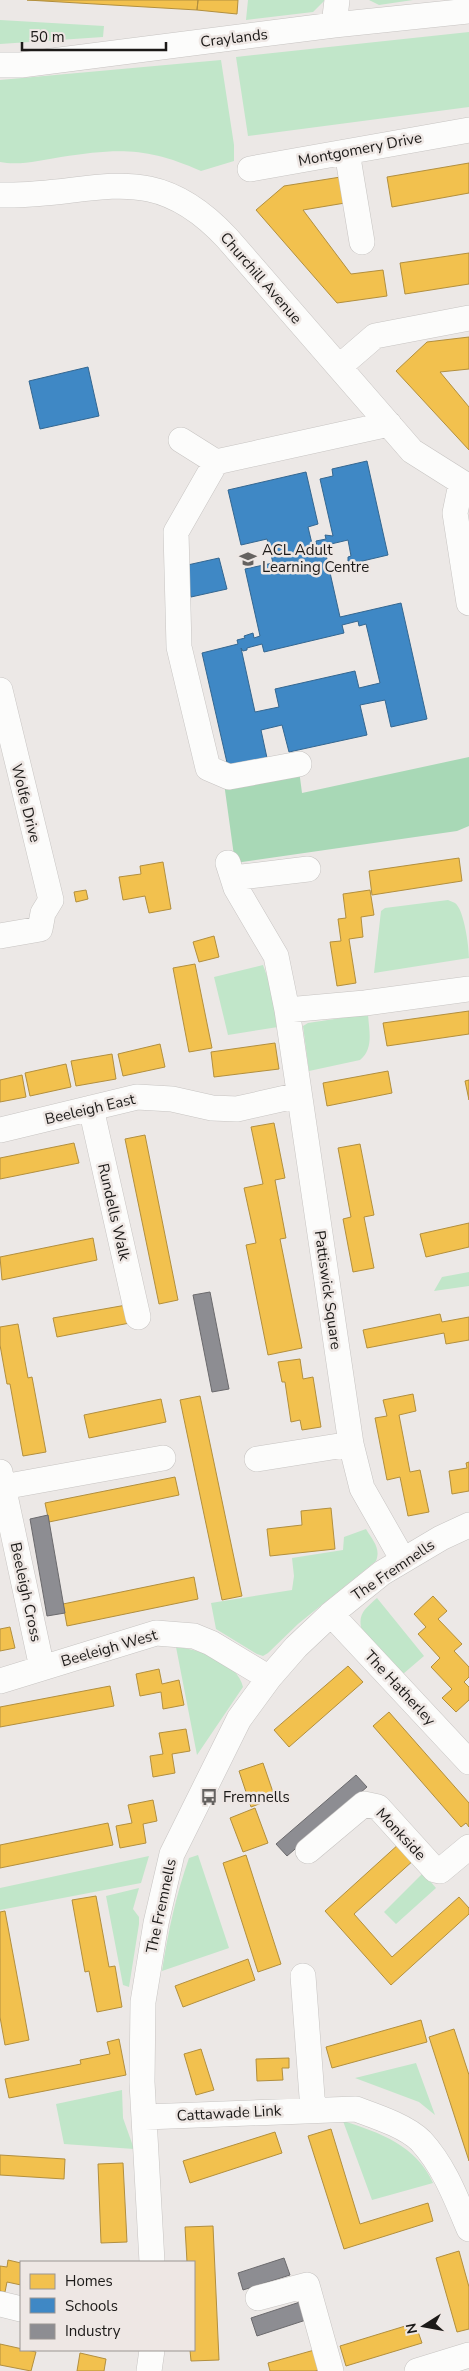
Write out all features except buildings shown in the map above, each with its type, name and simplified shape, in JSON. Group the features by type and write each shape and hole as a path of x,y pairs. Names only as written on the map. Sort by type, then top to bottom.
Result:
{"street":[{"path":"334,25 337,0"},
{"name":"Craylands","path":"0,65 21,65 334,25 469,11"},
{"name":"Montgomery Drive","path":"250,169 347,152 386,143 469,130"},
{"path":"347,152 362,242"},
{"name":"Churchill Avenue","path":"0,195 119,185 141,187 181,199 211,220 412,451 465,485"},
{"path":"339,367 374,336 469,318"},
{"path":"181,440 216,462 389,424"},
{"path":"216,462 176,532 179,647 208,768 229,777 299,764"},
{"path":"465,485 455,513 469,603"},
{"name":"Wolfe Drive","path":"0,690 11,784 51,900 43,913 40,928 0,936"},
{"name":"Pattiswick Square","path":"308,869 230,871 251,917 276,956 287,1010 351,1444 362,1488 403,1560"},
{"path":"287,1010 365,1003 469,989"},
{"name":"Beeleigh East","path":"0,1130 137,1097 172,1099 212,1108 237,1108 299,1095"},
{"name":"Rundells Walk","path":"90,1108 138,1317"},
{"path":"257,1459 351,1444"},
{"name":"Beeleigh Cross","path":"42,1668 2,1480 164,1458"},
{"name":"The Fremnells","path":"152,2261 142,2082 143,2002 156,1923 172,1854 239,1719 269,1678 330,1614 382,1573 441,1538 469,1525"},
{"name":"The Hatherley","path":"330,1614 461,1738 469,1762"},
{"name":"Beeleigh West","path":"0,1681 156,1632 194,1636 211,1642 269,1678"},
{"name":"Monkside","path":"308,1851 364,1804 368,1803 378,1807 435,1870 440,1871 469,1847"},
{"path":"303,1976 313,2110"},
{"name":"Cattawade Link","path":"144,2118 356,2109 388,2121 420,2140 446,2176 469,2229"},
{"path":"258,2298 307,2285 331,2371"},
{"path":"0,2304 20,2309"},
{"path":"149,2371 152,2351"},
{"path":"417,2371 469,2355"}],"green space":[{"path":"248,0 325,0 313,12 246,20"},
{"path":"369,0 413,0 379,5"},
{"path":"0,20 104,26 103,37 0,44"},
{"path":"469,32 469,107 248,136 236,57"},
{"path":"221,60 234,145 234,161 201,171 165,157 116,151 81,154 23,163 0,162 0,80"},
{"path":"469,757 469,826 457,831 235,863 224,783 299,770 302,793"},
{"path":"448,900 455,903 461,913 467,937 469,958 374,973 381,911 385,908"},
{"path":"263,965 275,998 278,1027 228,1035 214,977"},
{"path":"368,1014 369,1045 360,1060 309,1071 303,1026 308,1023"},
{"path":"469,1272 469,1286 434,1291 442,1277"},
{"path":"366,1529 377,1548 376,1561 298,1624 268,1653 263,1656 257,1654 216,1629 211,1603 292,1590 294,1576 292,1558 343,1550 344,1537"},
{"path":"377,1598 424,1656 403,1674 362,1631 361,1616"},
{"path":"176,1647 216,1658 234,1670 240,1678 243,1687 197,1755"},
{"path":"198,1855 229,1948 162,1971 173,1914 184,1872 189,1858"},
{"path":"149,1856 141,1883 0,1910 0,1888"},
{"path":"423,1873 436,1888 396,1924 384,1912"},
{"path":"139,1888 133,1909 139,1917 139,1924 129,1987 123,1985 106,1896"},
{"path":"416,2063 435,2115 419,2102 355,2078"},
{"path":"122,2090 123,2118 134,2149 64,2144 56,2104"},
{"path":"343,2121 370,2130 396,2142 417,2159 433,2183 372,2200"}],"place":[{"name":"ACL Adult Learning Centre","path":"248,559"},
{"name":"Fremnells","path":"209,1797"}]}
